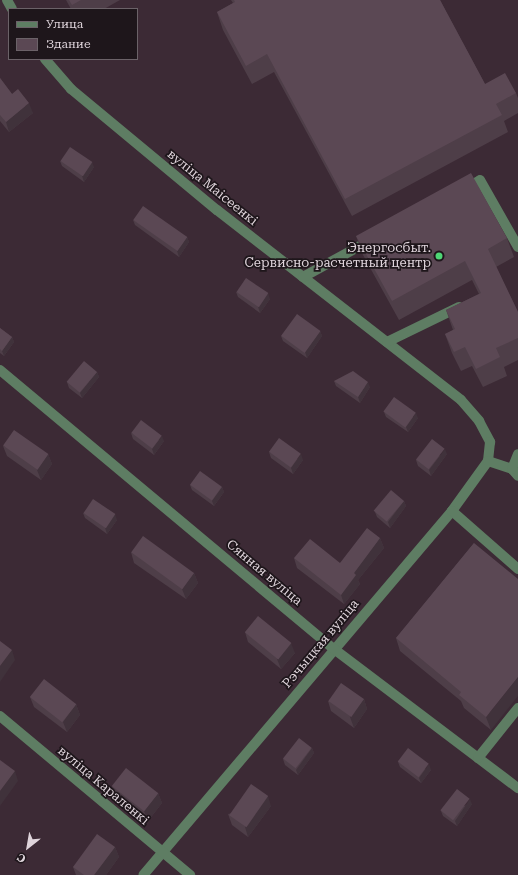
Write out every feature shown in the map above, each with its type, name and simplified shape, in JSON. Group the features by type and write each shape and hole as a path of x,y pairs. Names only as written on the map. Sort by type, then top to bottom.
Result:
{"street":[{"name":"вуліца Маісеенкі","path":"45,60 71,89 303,277 461,400 479,422 490,442 488,461"},
{"path":"453,195 480,180 518,247"},
{"path":"303,277 378,236"},
{"path":"387,342 468,303"},
{"name":"Сянная вуліца","path":"0,370 334,649 518,788"},
{"path":"488,461 515,472 518,454"},
{"name":"Рэчыцкая вуліца","path":"143,875 452,511 488,461"},
{"path":"452,511 518,569"},
{"path":"478,758 518,708"},
{"name":"вуліца Караленкі","path":"0,716 190,875"}],"building":[{"path":"69,0 81,0 72,5"},
{"path":"234,0 440,0 485,84 505,73 516,93 496,104 502,115 345,199 267,54 246,66 217,12 235,2"},
{"path":"0,78 12,94 18,89 29,103 6,122 0,115"},
{"path":"70,147 92,162 83,176 60,161"},
{"path":"471,173 507,238 488,249 518,312 518,338 496,348 500,357 476,369 465,347 454,352 445,334 455,329 446,310 481,293 465,261 392,301 356,236"},
{"path":"143,206 187,237 177,251 133,220"},
{"path":"246,278 268,293 259,307 236,292"},
{"path":"297,314 320,331 305,353 281,336"},
{"path":"0,328 12,337 2,351 0,349"},
{"path":"84,361 97,372 80,393 67,382"},
{"path":"353,371 368,382 358,397 334,381"},
{"path":"394,397 416,413 405,427 383,412"},
{"path":"141,420 162,436 152,448 131,433"},
{"path":"14,430 48,454 38,470 3,446"},
{"path":"279,438 301,454 291,468 269,452"},
{"path":"432,439 445,449 429,469 416,459"},
{"path":"200,471 222,487 212,501 190,485"},
{"path":"391,490 404,501 387,522 374,511"},
{"path":"93,499 115,514 106,528 83,513"},
{"path":"367,528 380,538 354,573 356,575 341,595 294,558 310,539 340,563"},
{"path":"143,536 194,573 182,589 131,552"},
{"path":"474,543 518,579 518,677 486,717 459,695 461,692 396,638"},
{"path":"258,616 291,643 278,659 245,632"},
{"path":"0,641 12,650 0,666"},
{"path":"44,679 76,704 62,722 30,697"},
{"path":"341,683 364,699 351,717 328,701"},
{"path":"299,738 312,748 296,768 283,758"},
{"path":"408,748 429,764 419,777 398,762"},
{"path":"0,760 15,771 0,791"},
{"path":"126,768 158,793 144,811 112,786"},
{"path":"251,784 268,796 246,827 229,815"},
{"path":"457,789 470,799 453,820 440,810"},
{"path":"97,834 115,847 94,875 84,875 73,867"}],"place":[{"name":"Энергосбыт. Сервисно-расчетный центр","path":"439,256"}]}
